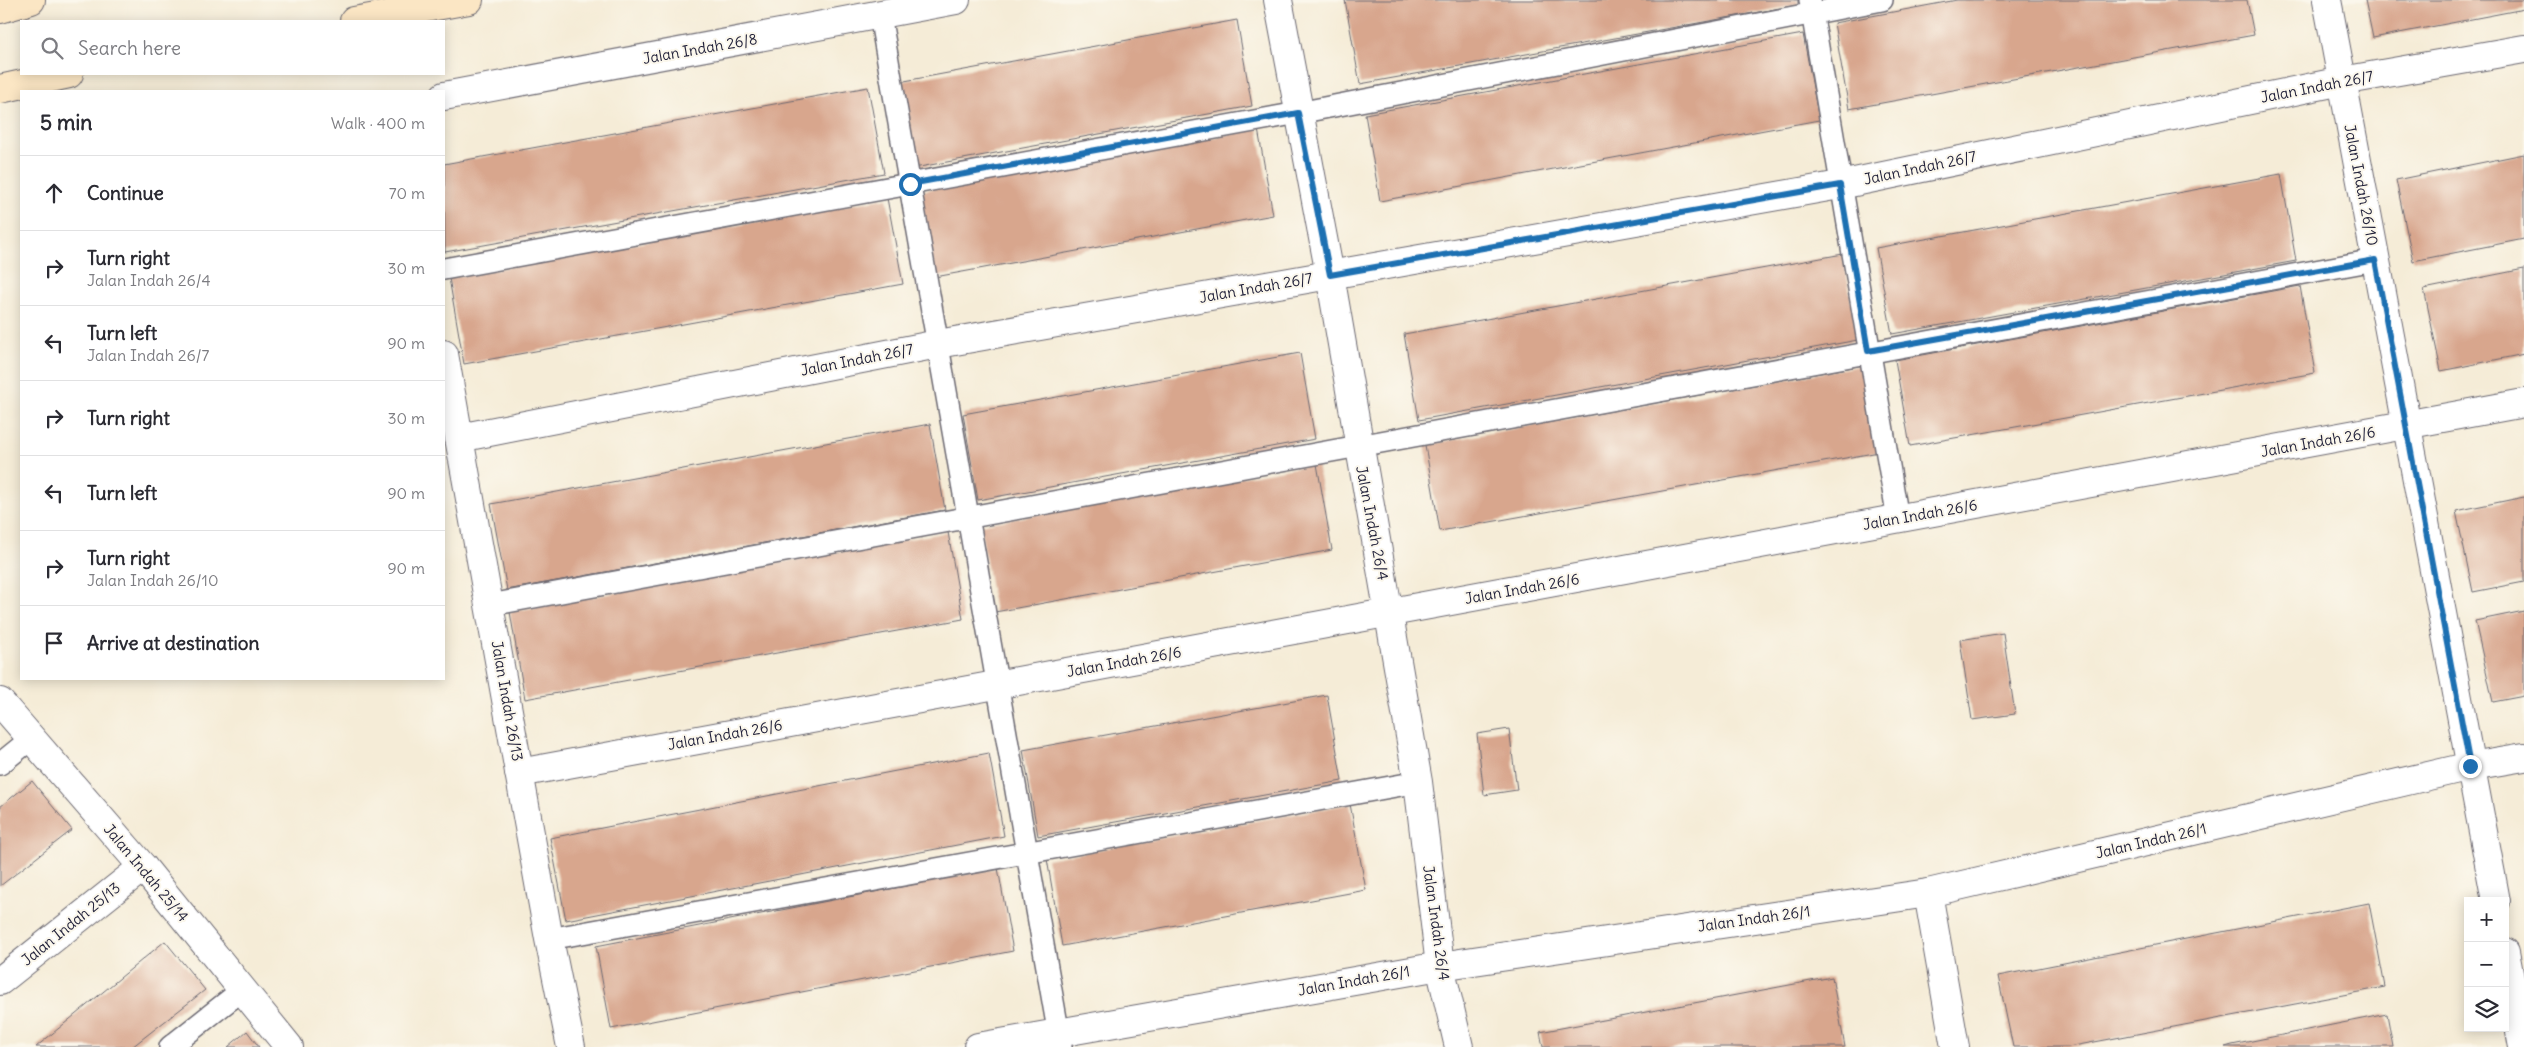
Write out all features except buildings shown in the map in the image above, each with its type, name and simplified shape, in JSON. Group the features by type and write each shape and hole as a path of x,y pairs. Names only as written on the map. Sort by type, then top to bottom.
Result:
{"main road":[{"path":"0,10 28,0"},
{"path":"359,20 469,0"},
{"path":"0,89 64,75"}],"street":[{"name":"Jalan Indah 26/8","path":"445,96 956,0"},
{"name":"Jalan Indah 26/4","path":"1278,0 1330,275 1358,445 1389,613 1418,782 1440,966 1459,1047"},
{"name":"Jalan Indah 26/10","path":"2327,0 2495,897"},
{"name":"Jalan Indah 26/7","path":"459,438 938,344 1840,185 2342,81 2524,49"},
{"name":"Jalan Indah 26/13","path":"445,360 549,939 571,1047"},
{"name":"Jalan Indah 26/6","path":"519,773 2524,403"},
{"name":"Jalan Indah 25/14","path":"0,702 142,867 289,1047"},
{"name":"Jalan Indah 26/1","path":"978,1047 1060,1040 1440,966 1928,893 2470,766 2524,757"},
{"name":"Jalan Indah 25/13","path":"0,981 142,867"},
{"path":"1928,893 1955,1047"},
{"path":"2509,973 2523,1047"}],"lane":[{"path":"445,269 1298,113 1811,7 1882,0"},
{"path":"1811,7 1898,520"},
{"path":"880,15 1060,1040"},
{"path":"490,605 1868,351 2375,260"},
{"path":"0,764 32,738"},
{"path":"549,939 1418,782"},
{"path":"170,1047 242,990"}],"route":[{"path":"910,184 1298,113 1330,275 1840,185 1868,351 2375,260 2470,766"}]}
